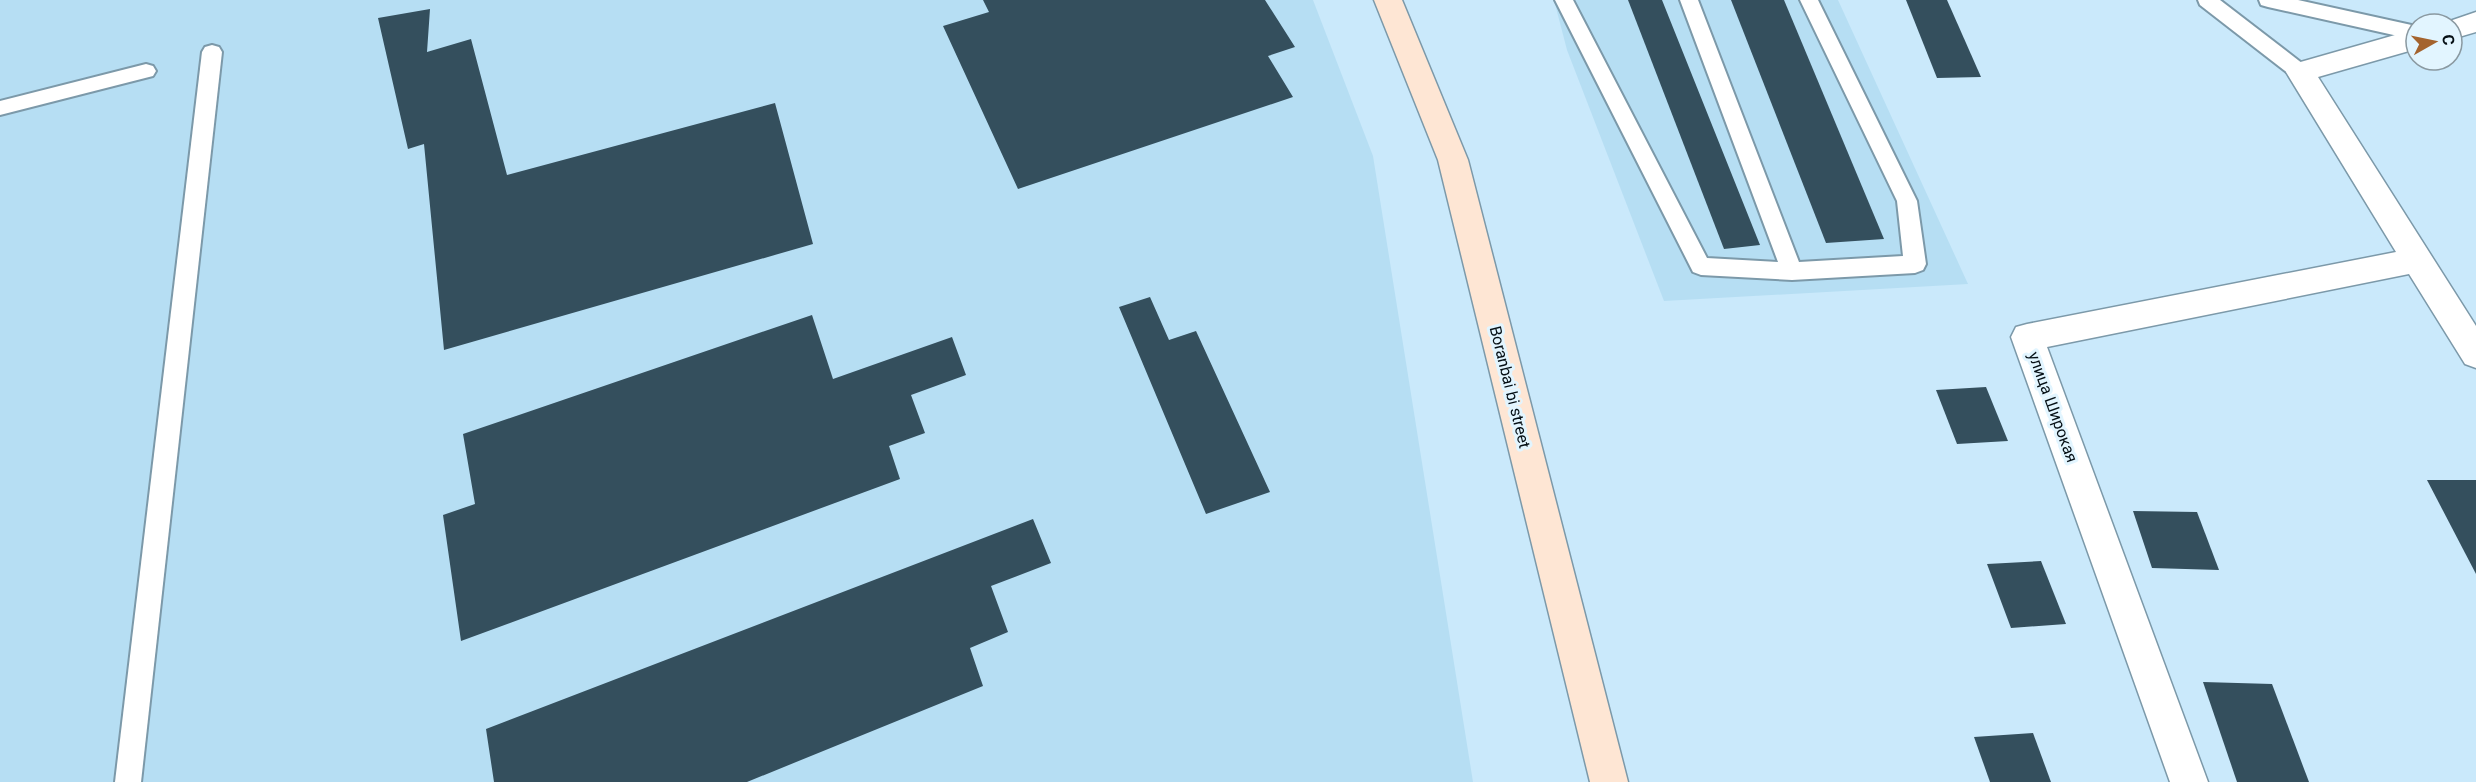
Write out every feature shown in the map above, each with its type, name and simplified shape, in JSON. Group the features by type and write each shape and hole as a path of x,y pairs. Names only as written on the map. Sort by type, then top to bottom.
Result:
{"main road":[{"name":"Boranbai bi street","path":"1388,0 1453,160 1609,782"}],"street":[{"path":"2404,42 2300,72 2476,354"},
{"name":"улица Широкая","path":"2189,782 2027,337 2417,260"}],"lane":[{"path":"1564,0 1701,266 1791,271 1915,264 1907,201 1809,0"},
{"path":"1689,0 1791,271"},
{"path":"2207,0 2300,72"},
{"path":"2268,0 2404,30"},
{"path":"128,782 212,52"},
{"path":"0,108 146,72"}],"shaded area":[{"path":"0,0 1313,0 1373,156 1473,782 0,782"},
{"path":"1554,0 1838,0 1968,284 1664,301 1567,50"}],"building":[{"path":"983,0 1265,0 1295,47 1268,56 1293,97 1018,189 943,26 989,12"},
{"path":"1628,0 1662,0 1760,245 1724,249"},
{"path":"1731,0 1784,0 1884,239 1826,243"},
{"path":"1906,0 1947,0 1981,77 1937,78"},
{"path":"430,9 427,52 471,39 507,175 775,103 813,244 444,350 424,144 408,149 378,18"},
{"path":"1150,297 1169,340 1196,331 1270,492 1206,514 1119,307"},
{"path":"812,315 833,379 952,337 966,375 911,395 925,433 889,446 900,479 461,641 443,515 475,504 463,434"},
{"path":"1986,387 2008,441 1957,444 1936,390"},
{"path":"2427,480 2476,480 2476,574"},
{"path":"2133,511 2197,512 2219,570 2152,568"},
{"path":"1033,519 1051,563 991,586 1008,632 970,648 983,686 747,782 494,782 486,729"},
{"path":"2041,561 2066,624 2011,628 1987,564"},
{"path":"2203,682 2272,684 2309,782 2237,782"},
{"path":"2033,733 2051,782 1990,782 1974,737"}]}
